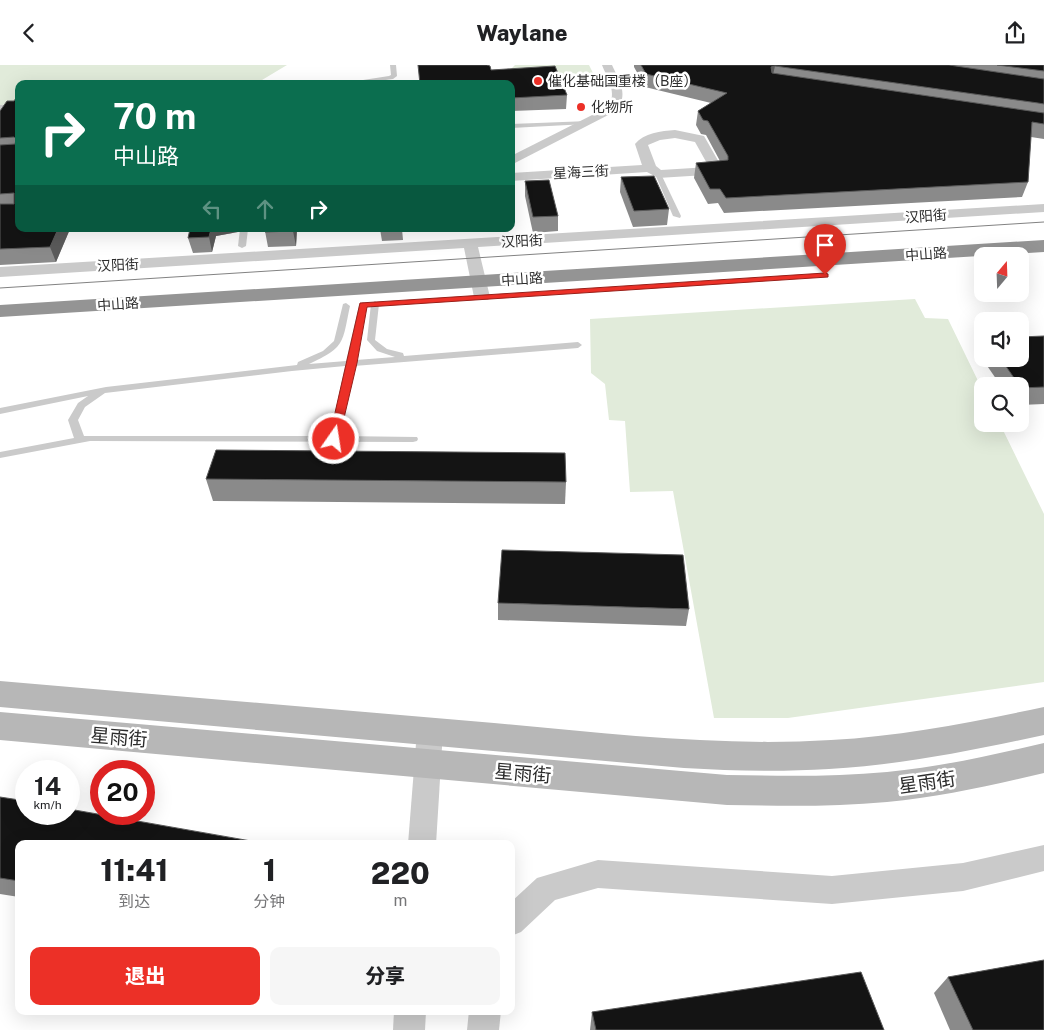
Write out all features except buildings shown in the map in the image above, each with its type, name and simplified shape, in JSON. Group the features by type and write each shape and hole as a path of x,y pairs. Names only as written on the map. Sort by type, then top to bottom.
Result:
{"highway":[{"name":"中山路","path":"0,328 362,305 480,289 1044,246"},
{"path":"1029,262 1044,261"},
{"name":"中山路","path":"0,311 974,265"}],"street":[{"path":"515,159 612,109 618,103 620,97 608,65"},
{"path":"0,109 15,108"},
{"name":"星海三街","path":"515,177 654,171 717,171 700,139 675,134 660,135 648,139 641,144 654,171"},
{"name":"汉阳街","path":"0,272 470,244 492,236 1044,208"},
{"path":"434,232 436,246"},
{"path":"470,244 480,289"},
{"name":"星雨街","path":"0,694 645,750 798,756 872,751 946,741 1044,721"},
{"name":"星雨街","path":"0,726 718,789 809,791 887,787 944,779 1044,759"},
{"path":"422,840 430,731"},
{"path":"515,918 547,888 598,874 832,890 963,877 1044,858"},
{"path":"409,1030 410,1015"},
{"path":"484,1030 485,1015"}],"lane":[{"path":"374,80 394,76 393,65"},
{"path":"515,126 587,122"},
{"path":"654,171 677,215"},
{"path":"242,245 244,232"},
{"path":"362,305 371,340 376,347 389,354 419,357"},
{"path":"334,439 352,363 362,305"},
{"path":"292,368 326,353 338,342 362,305"},
{"path":"0,411 106,390 292,368 578,345"},
{"path":"80,440 73,420 81,405 106,390"},
{"path":"0,455 90,438 413,439"}],"green space":[{"path":"0,65 287,65 262,80 15,80 15,104 0,105"},
{"path":"515,65 589,65 594,75 516,79 511,69"},
{"path":"915,299 925,318 948,319 976,377 974,377 974,432 1004,432 1044,514 1044,682 788,718 714,718 673,491 630,492 625,421 609,420 605,384 591,373 590,319"}],"tram line":[{"path":"0,288 1044,222"}],"place":[{"name":"催化基础国重楼（B座）","path":"538,81"},
{"name":"化物所","path":"581,107"}],"route":[{"path":"334,439 352,363 363,305 825,275"}]}
